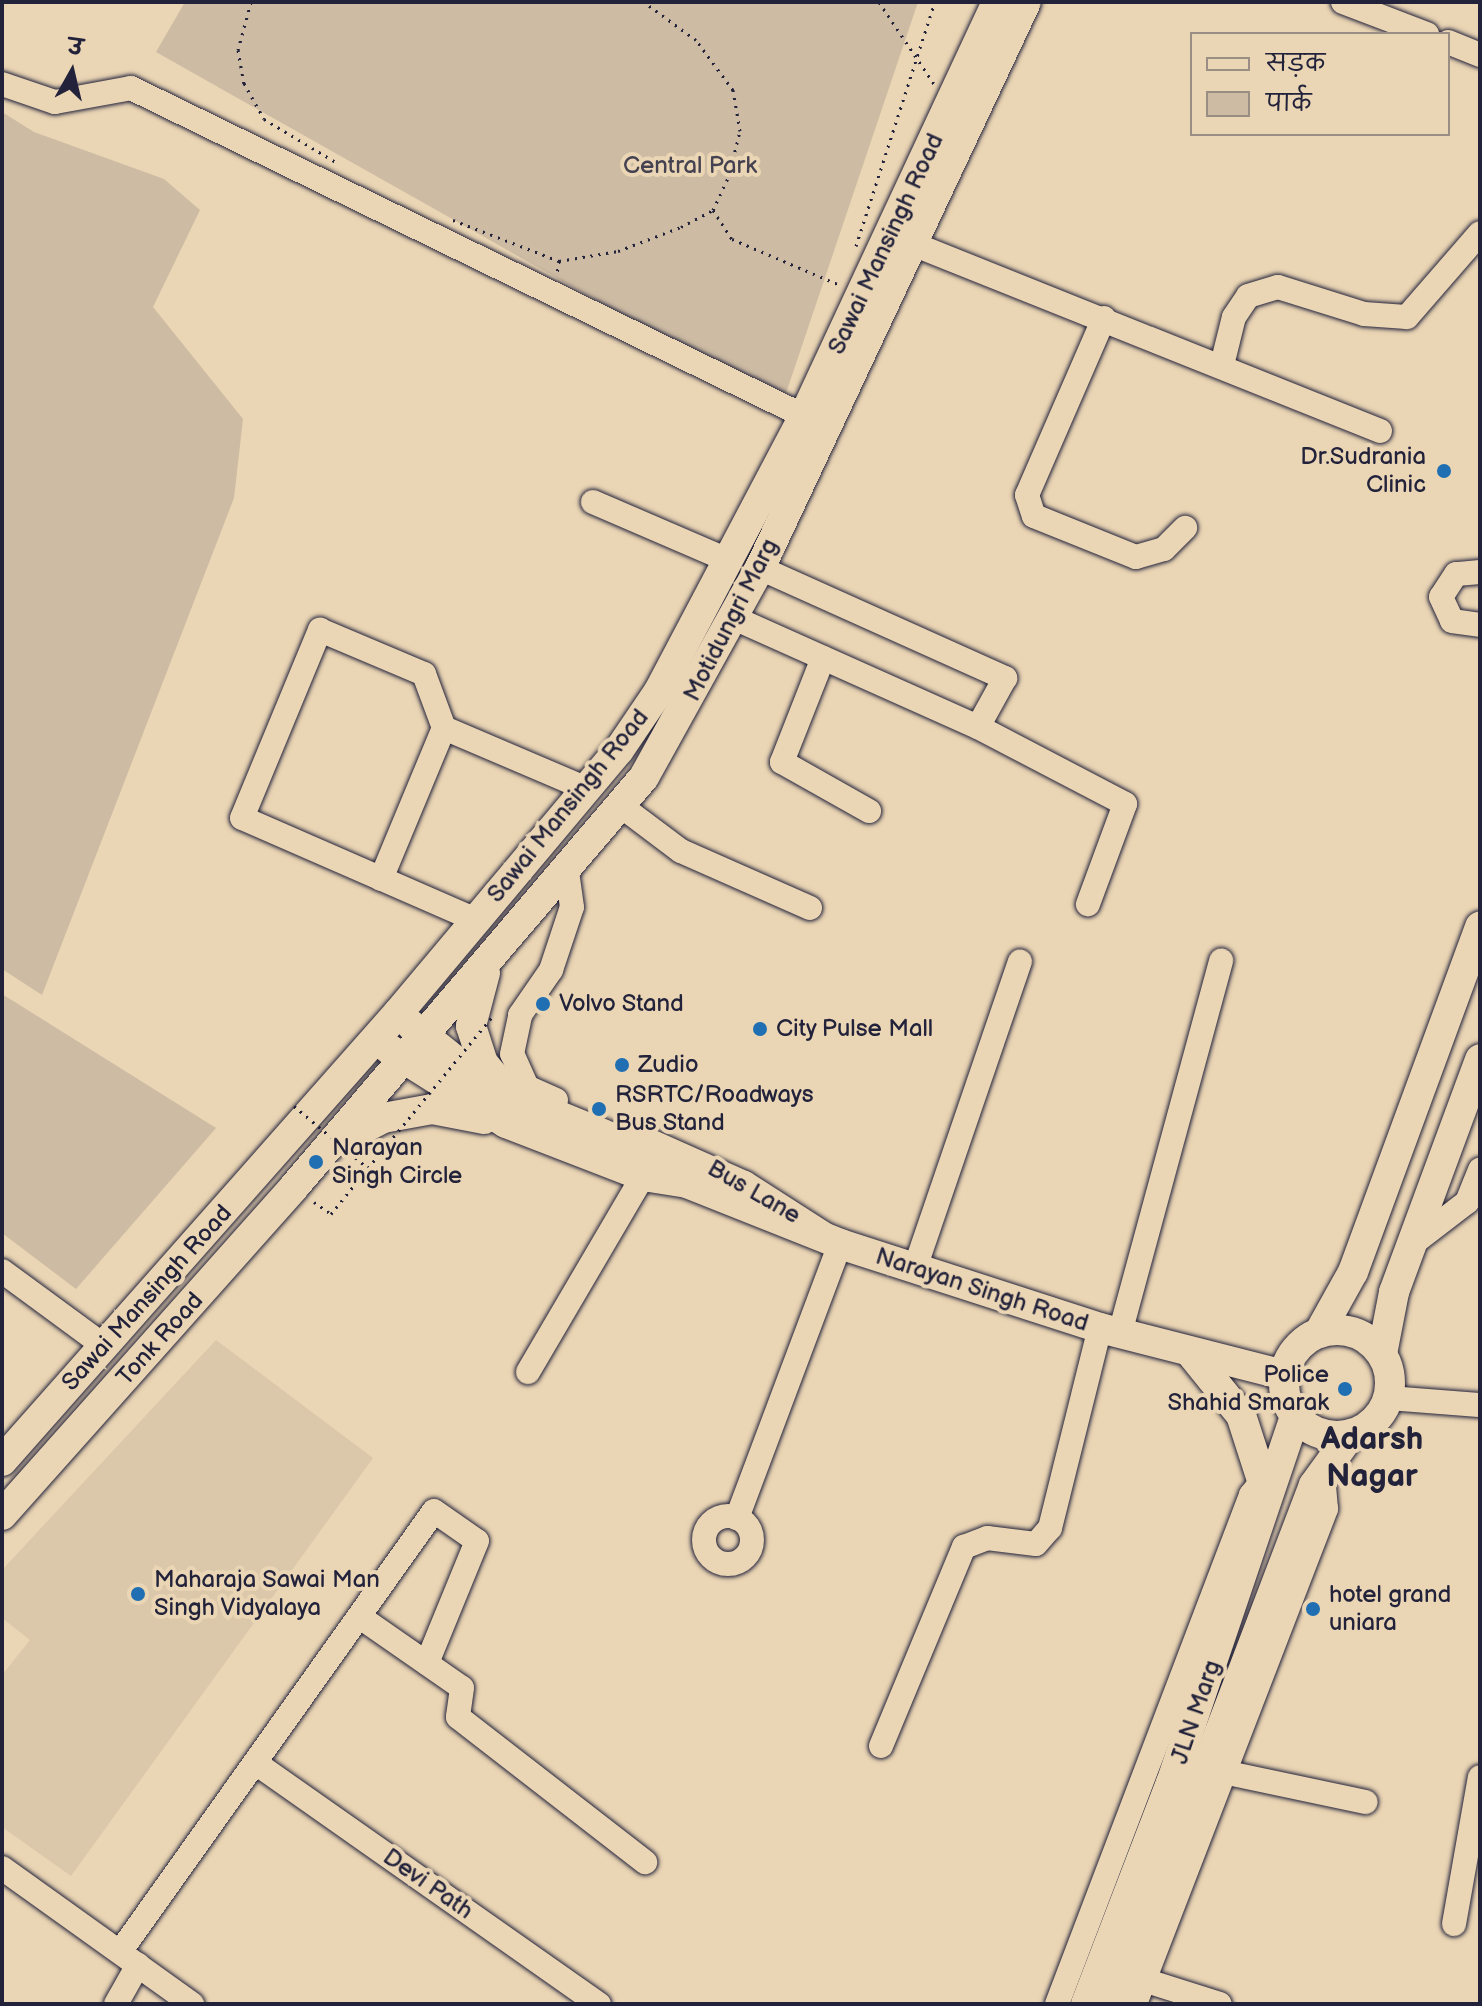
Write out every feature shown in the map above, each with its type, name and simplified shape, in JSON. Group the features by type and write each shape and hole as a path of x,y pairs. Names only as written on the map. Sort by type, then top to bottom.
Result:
{"main road":[{"name":"Motidungri Marg","path":"316,1162 621,806 734,618 760,568 1026,2"},
{"name":"Sawai Mansingh Road","path":"2,1461 399,1012 587,789 659,691 804,416 847,288 955,100 990,10"},
{"path":"1480,927 1353,1272 1319,1333 1291,1356 1284,1375 1295,1416 1321,1434 1351,1434 1371,1425 1388,1398 1382,1354 1411,1245 1480,1059"},
{"path":"494,952 471,1026 483,1063 511,1112"},
{"path":"399,1012 424,1038 511,1112"},
{"path":"376,1038 403,1061 643,1176 687,1183"},
{"path":"316,1162 383,1118 432,1109 511,1112 654,1155 687,1183"},
{"name":"Tonk Road","path":"2,1515 316,1162"},
{"name":"Narayan Singh Road","path":"687,1183 840,1244 1110,1331 1284,1375"},
{"path":"1319,1333 1353,1333 1382,1354"},
{"path":"1188,1350 1241,1415 1272,1469"},
{"name":"JLN Marg","path":"1086,2004 1272,1469 1295,1416"},
{"name":"JLN Marg","path":"1116,2004 1136,1977 1323,1474 1351,1434"}],"street":[{"path":"1343,2 1422,32"},
{"path":"1450,43 1480,55"},
{"path":"2,84 55,102 131,88 804,416"},
{"path":"1222,365 1234,317 1248,296 1278,287 1364,314 1407,317 1480,233"},
{"path":"913,244 1222,365 1380,431"},
{"path":"1104,318 1027,495 1034,516 1136,557 1164,549 1185,528"},
{"path":"593,502 730,561"},
{"path":"760,568 1005,678 978,727"},
{"path":"1480,572 1456,574 1441,597 1452,621 1480,625"},
{"path":"734,618 978,727 1125,804 1088,904"},
{"path":"381,879 444,728 424,674 320,630 242,818 381,879 476,920"},
{"path":"823,658 782,762 869,811"},
{"path":"444,728 587,789"},
{"path":"621,806 681,851 810,908"},
{"name":"Bus Lane","path":"567,871 572,907 551,970 520,1015 512,1054 527,1087 745,1183 840,1244"},
{"path":"881,1746 964,1547 987,1538 1036,1544 1050,1528 1221,960"},
{"path":"915,1268 1020,962"},
{"path":"1411,1245 1467,1202 1480,1169"},
{"path":"528,1372 643,1176"},
{"path":"737,1518 840,1244"},
{"path":"2,1271 104,1346"},
{"path":"1388,1398 1480,1405"},
{"path":"1057,2004 1272,1469"},
{"path":"116,2004 129,1959 257,1764 360,1617 425,1516 440,1513 472,1533 475,1547 427,1663"},
{"path":"360,1617 464,1690 458,1717 645,1862"},
{"name":"Devi Path","path":"257,1764 599,2004"},
{"path":"1215,1771 1366,1802"},
{"path":"1454,1924 1480,1777"},
{"path":"2,1868 192,2004"},
{"path":"1135,2004 1136,1977 1220,2004"}],"path":[{"path":"251,2 238,50 244,83 264,119 343,167"},
{"path":"448,218 559,261 618,251 713,210 740,131 733,90 696,40 644,2"},
{"path":"879,2 915,65 955,100"},
{"path":"852,257 935,2"},
{"path":"713,210 732,239 847,288"},
{"path":"532,284 559,273 559,261"},
{"path":"331,1214 492,1017"},
{"path":"294,1106 368,1168"}],"shaded area":[{"name":"Maharaja Sawai Man Singh Vidyalaya","path":"216,1340 373,1458 71,1876 2,1827 2,1675 30,1640 2,1618 2,1570"}],"green space":[{"name":"Central Park","path":"185,2 918,2 782,405 156,52"},
{"path":"2,112 34,132 164,179 200,210 153,307 243,419 234,498 42,995 2,969"},
{"path":"2,994 216,1128 76,1289 2,1233"}],"place":[{"name":"Dr.Sudrania Clinic","path":"1444,471"},
{"name":"Volvo Stand","path":"543,1004"},
{"name":"City Pulse Mall","path":"760,1029"},
{"name":"Zudio","path":"622,1065"},
{"name":"RSRTC/Roadways Bus Stand","path":"599,1109"},
{"name":"Narayan Singh Circle","path":"316,1162"},
{"name":"Police Shahid Smarak","path":"1345,1389"},
{"name":"Maharaja Sawai Man Singh Vidyalaya","path":"138,1594"},
{"name":"hotel grand uniara","path":"1313,1609"}],"district":[{"name":"Adarsh Nagar","path":"1372,1460"}]}
